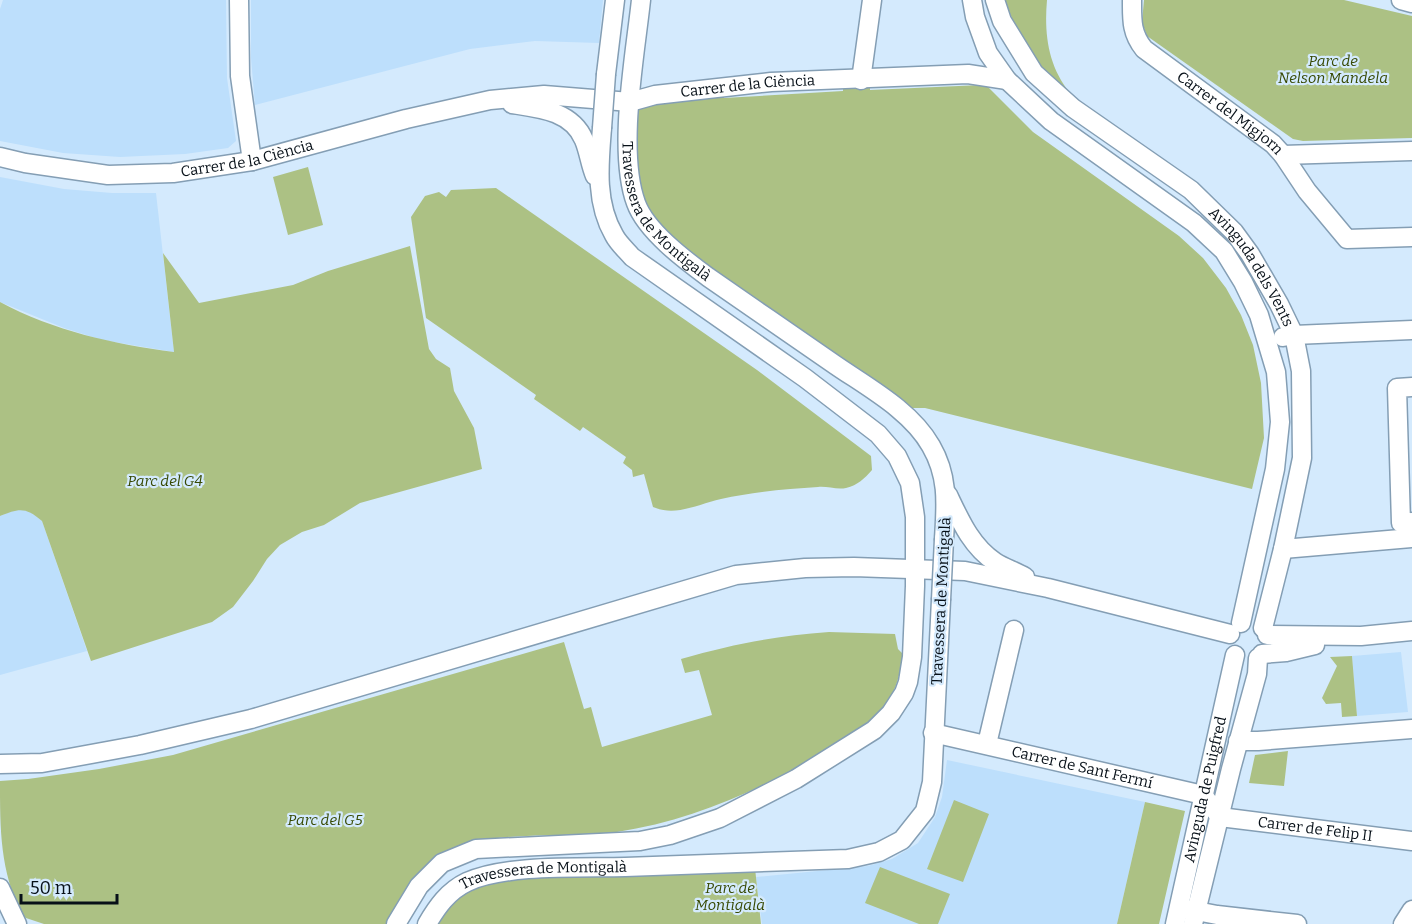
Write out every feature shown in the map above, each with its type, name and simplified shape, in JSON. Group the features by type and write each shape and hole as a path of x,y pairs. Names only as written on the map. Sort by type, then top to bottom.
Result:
{"street":[{"path":"239,0 240,76 252,161"},
{"name":"Travessera de Montigalà","path":"396,924 419,886 442,863 476,849 628,842 670,835 720,818 796,778 884,722 904,693 908,682 912,657 915,570 914,499 905,469 890,446 878,434 805,378 632,257 615,238 606,219 599,188 606,74 615,0"},
{"name":"Travessera de Montigalà","path":"427,924 437,907 451,892 486,875 538,869 848,859 879,852 902,840 925,811 932,782 947,494 933,448 902,412 678,255 647,222 636,205 627,154 641,0"},
{"path":"861,80 872,0"},
{"name":"Avinguda dels Vents","path":"972,0 975,17 988,53 1006,80 1051,122 1194,223 1224,251 1259,315 1276,372 1280,422 1275,469 1235,629"},
{"name":"Avinguda dels Vents","path":"995,0 1002,21 1034,74 1073,108 1191,190 1234,232 1250,254 1294,335 1301,371 1302,458 1265,632"},
{"name":"Carrer del Migjorn","path":"1132,0 1131,24 1136,39 1144,49 1273,144 1283,155 1412,151"},
{"path":"1401,0 1412,3"},
{"name":"Carrer de la Ciència","path":"0,157 25,163 108,175 173,173 252,161 406,119 490,100 544,95 630,102 655,95 771,82 968,74 1006,80"},
{"name":"Carrer de la Ciència","path":"490,100 554,112 569,120 576,126 585,141 599,188"},
{"path":"1283,155 1307,191 1347,239 1412,237"},
{"path":"1267,341 1294,335 1412,330"},
{"path":"1412,387 1397,388 1401,523 1412,522"},
{"path":"947,494 964,530 975,545 995,562 1048,588"},
{"path":"1283,549 1412,538"},
{"path":"0,764 42,763 130,747 251,719 736,575 854,567 965,571 1235,629 1252,622 1265,632 1362,636"},
{"path":"1235,629 1230,645 1235,655 1259,662 1286,652 1362,636 1412,631"},
{"path":"987,744 1014,630"},
{"path":"1259,662 1267,648 1265,632"},
{"name":"Avinguda de Puigfred","path":"1186,917 1203,795 1235,655"},
{"name":"Avinguda de Puigfred","path":"1186,917 1220,817 1259,662"},
{"path":"1238,741 1412,729"},
{"name":"Carrer de Sant Fermí","path":"933,733 1203,795"},
{"path":"1203,795 1220,817"},
{"name":"Carrer de Felip II","path":"1220,817 1412,841"},
{"path":"0,888 17,924"},
{"path":"1403,924 1412,910"},
{"path":"1186,917 1297,924"}],"shaded area":[{"path":"3,0 226,0 227,78 236,141 228,148 185,154 120,157 63,153 0,141 0,9"},
{"path":"251,0 603,0 599,43 535,41 470,49 255,105 251,58"},
{"path":"0,177 64,189 112,193 156,193 174,352 102,340 64,328 0,302"},
{"path":"24,509 42,521 87,651 0,675 0,516"},
{"path":"1401,652 1408,712 1357,716 1352,656"},
{"path":"947,760 1145,802 1117,924 762,924 756,877 868,866 892,859 918,843 935,817 942,797"}],"green space":[{"path":"1005,0 1047,0 1046,25 1049,49 1052,61 1069,95 1058,87 1038,65 1015,26"},
{"name":"Parc de Nelson Mandela","path":"1144,0 1344,0 1412,16 1412,138 1303,141 1293,139 1147,36 1142,22"},
{"path":"870,84 870,90 987,86 1033,132 1179,236 1203,258 1226,288 1241,315 1253,345 1261,383 1264,438 1252,489 925,408 906,408 670,239 642,202 635,171 637,112 640,107 723,92 724,98 843,91 843,85"},
{"path":"308,167 323,225 288,235 273,177"},
{"path":"496,188 757,370 871,456 872,470 861,481 846,488 818,487 757,493 670,511 653,507 644,474 633,477 632,470 623,463 626,457 583,427 580,431 534,399 536,395 426,318 411,217 425,196 439,192 446,197 451,190"},
{"name":"Parc del G4","path":"410,246 429,349 436,359 450,368 454,391 474,428 482,469 360,503 324,525 302,532 280,545 267,559 233,607 212,622 91,661 42,521 22,510 0,516 0,302 42,321 85,335 174,352 163,253 199,303 293,285 328,271"},
{"name":"Parc del G5","path":"829,632 895,634 898,649 903,654 898,679 888,701 869,721 846,737 806,762 755,789 701,811 646,827 597,834 488,839 450,850 428,863 419,872 386,924 44,924 22,915 9,882 1,833 0,781 99,769 173,755 564,642 584,709 591,707 602,747 712,715 699,670 685,673 681,659 754,641"},
{"path":"1352,656 1357,716 1342,717 1341,703 1326,704 1322,698 1337,666 1330,657"},
{"path":"1288,751 1284,786 1249,783 1255,755"},
{"path":"954,800 989,814 963,882 927,869"},
{"path":"1145,802 1185,811 1159,924 1117,924"},
{"path":"880,867 950,894 938,924 919,924 865,903"},
{"name":"Parc de Montigalà","path":"755,868 761,924 437,924 461,896 479,887 515,879"}]}
